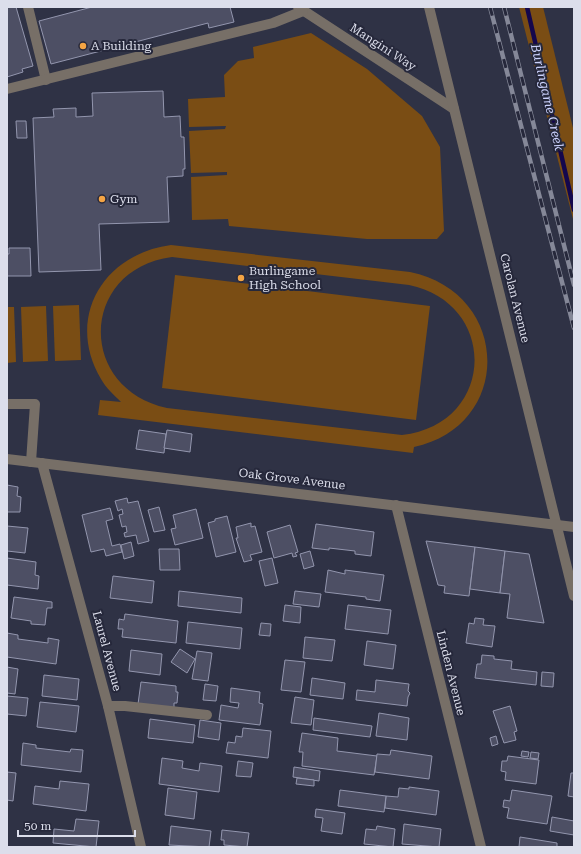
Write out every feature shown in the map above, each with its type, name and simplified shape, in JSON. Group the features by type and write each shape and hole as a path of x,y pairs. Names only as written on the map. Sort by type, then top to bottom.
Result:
{"street":[{"path":"28,7 46,80"},
{"name":"Carolan Avenue","path":"429,7 574,596"},
{"path":"7,89 273,22 300,9"},
{"name":"Mangini Way","path":"300,9 454,109"},
{"name":"Laurel Avenue","path":"7,404 35,404 36,462 108,706 141,847"},
{"name":"Oak Grove Avenue","path":"7,459 574,527"},
{"name":"Linden Avenue","path":"396,505 481,847"},
{"path":"108,706 125,706 207,715"}],"shaded area":[{"path":"519,7 543,7 574,132 574,223"},
{"path":"311,33 367,69 422,116 440,147 444,231 437,239 367,239 229,226 228,219 192,220 191,177 227,175 227,172 191,173 189,131 225,129 226,126 189,127 188,99 225,97 224,75 238,61 254,58 253,47"},
{"path":"171,245 410,272 443,285 467,305 482,331 487,359 483,387 470,413 447,434 414,447 413,453 98,415 100,400 121,402 101,379 91,356 87,334 89,312 97,292 109,275 126,261 147,251","holes":["172,257 409,285 439,296 459,315 471,338 474,363 469,388 455,410 433,426 402,435 167,408 137,396 116,378 104,355 101,330 106,305 120,283 142,266"]},
{"path":"175,275 430,306 416,420 162,388"},
{"path":"79,305 81,360 55,361 53,306"},
{"path":"46,306 48,361 23,362 21,307"},
{"path":"7,307 14,307 16,362 7,363"}],"building":[{"path":"7,7 16,7 33,66 22,69 23,72 7,77"},
{"name":"A Building","path":"92,7 230,7 234,22 209,28 208,23 51,64 39,21"},
{"name":"Gym","path":"163,91 164,117 180,116 181,137 184,137 185,169 183,169 183,176 167,177 169,222 99,224 101,270 39,272 33,118 54,117 53,109 76,108 76,117 93,116 92,93"},
{"path":"16,121 26,121 27,138 17,138"},
{"path":"9,248 30,248 31,276 7,276 7,254 9,254"},
{"path":"139,430 166,434 164,453 136,449"},
{"path":"167,430 192,434 190,452 164,448"},
{"path":"7,485 18,487 17,496 21,497 20,512 7,512"},
{"path":"127,498 128,503 138,501 149,541 138,544 136,535 125,537 124,533 127,532 126,526 122,527 119,515 123,514 122,509 118,511 115,501"},
{"path":"159,507 165,530 154,532 148,510"},
{"path":"110,508 113,519 106,521 112,546 120,544 122,552 106,556 104,549 91,552 82,515"},
{"path":"196,509 203,538 175,545 171,529 176,528 173,515"},
{"path":"227,516 236,552 216,557 208,523 215,521 215,519"},
{"path":"251,523 251,527 255,526 262,552 250,555 252,560 244,562 236,538 238,538 236,527"},
{"path":"316,524 374,532 371,556 355,554 355,551 312,548"},
{"path":"290,525 298,552 295,553 297,556 293,557 292,553 274,558 267,532"},
{"path":"7,526 28,528 25,553 7,551"},
{"path":"426,541 475,547 469,596 444,593 445,586 438,585"},
{"path":"131,542 134,556 124,559 121,545"},
{"path":"475,547 505,551 500,593 470,589"},
{"path":"159,549 179,549 180,570 160,570"},
{"path":"310,551 314,566 304,569 300,554"},
{"path":"505,551 529,554 544,623 507,618 510,594 500,593"},
{"path":"7,558 36,562 35,575 39,576 38,589 7,585"},
{"path":"272,558 278,583 265,586 259,561"},
{"path":"328,570 345,574 345,570 384,575 380,601 366,599 366,597 325,592"},
{"path":"113,576 154,581 152,603 110,598"},
{"path":"179,591 242,598 241,613 178,606"},
{"path":"295,591 321,594 319,607 293,604"},
{"path":"14,597 52,602 52,608 47,608 45,625 31,624 31,621 11,618"},
{"path":"285,605 301,607 300,623 283,621"},
{"path":"348,605 391,610 388,634 345,629"},
{"path":"125,614 178,621 176,643 122,637 123,629 118,629 119,619 124,620"},
{"path":"475,618 484,619 483,625 495,626 492,647 466,643 469,623 474,624"},
{"path":"188,622 242,628 240,649 186,643"},
{"path":"261,623 271,624 270,636 259,635"},
{"path":"7,633 18,635 18,639 48,643 48,638 59,640 56,664 7,657"},
{"path":"305,637 335,640 332,661 303,658"},
{"path":"367,641 396,645 393,669 364,665"},
{"path":"180,649 195,659 187,673 171,662"},
{"path":"131,650 162,654 160,675 129,671"},
{"path":"197,651 212,653 208,681 192,679"},
{"path":"482,655 494,656 494,659 512,661 511,669 537,672 536,685 475,678 477,664 481,664"},
{"path":"285,660 305,662 301,692 281,690"},
{"path":"7,667 18,669 15,694 7,693"},
{"path":"542,672 554,673 553,687 541,686"},
{"path":"44,675 79,679 77,700 42,696"},
{"path":"312,678 345,683 343,699 310,695"},
{"path":"376,680 409,684 408,691 410,693 407,706 356,700 357,690 375,692"},
{"path":"141,682 176,686 176,692 178,692 177,703 174,703 174,708 138,704"},
{"path":"205,684 218,686 216,701 203,700"},
{"path":"231,688 260,692 259,703 263,704 260,725 219,720 221,705 238,708 239,703 230,702"},
{"path":"7,696 28,698 26,716 7,714"},
{"path":"295,697 314,700 311,725 291,723"},
{"path":"40,702 79,706 76,732 37,727"},
{"path":"510,706 517,731 514,732 516,740 504,743 493,711"},
{"path":"379,713 409,718 407,740 376,736"},
{"path":"314,718 372,726 370,737 313,730"},
{"path":"150,719 195,725 193,743 148,738"},
{"path":"200,720 221,723 219,740 198,737"},
{"path":"243,728 271,731 268,758 226,753 228,742 235,743 236,736 242,737"},
{"path":"302,733 338,738 337,751 377,756 374,775 302,766 303,752 299,752"},
{"path":"496,736 498,744 492,746 490,738"},
{"path":"23,743 36,745 36,748 70,752 71,749 83,750 81,772 21,765"},
{"path":"391,750 432,756 429,779 375,772 377,754 390,755"},
{"path":"522,751 529,752 528,757 521,756"},
{"path":"531,752 539,753 538,759 530,758"},
{"path":"508,756 539,760 536,784 505,780 506,772 501,771 502,761 507,761"},
{"path":"162,758 183,761 182,768 199,771 200,763 222,766 219,792 159,784"},
{"path":"238,761 253,763 251,777 236,776"},
{"path":"294,767 320,771 319,781 293,777"},
{"path":"7,772 16,773 13,801 7,800"},
{"path":"571,773 574,773 574,797 568,796"},
{"path":"297,778 314,780 314,786 296,784"},
{"path":"60,781 89,784 86,811 33,804 35,786 59,789"},
{"path":"409,787 439,791 436,815 385,808 386,796 398,797 399,788 409,789"},
{"path":"168,788 197,792 194,819 165,815"},
{"path":"340,790 386,796 384,812 338,806"},
{"path":"512,790 552,796 547,824 507,818 509,808 503,807 504,800 510,801"},
{"path":"316,809 345,813 342,834 321,831 323,818 315,817"},
{"path":"552,817 574,821 574,835 550,831"},
{"path":"76,819 99,821 96,847 53,843 54,829 74,831"},
{"path":"404,824 441,829 439,847 402,844"},
{"path":"171,826 211,831 209,847 169,845"},
{"path":"377,826 395,829 393,847 364,844 366,829 376,830"},
{"path":"222,830 249,833 247,847 224,845 224,840 221,840"},
{"path":"520,837 557,843 557,847 519,847"}],"waterway":[{"name":"Burlingame Creek","path":"527,7 574,210"}],"railway":[{"path":"490,7 574,328"},
{"path":"504,7 574,285"}],"place":[{"name":"A Building","path":"83,46"},
{"name":"Gym","path":"102,199"},
{"name":"Burlingame High School","path":"241,278"}]}
